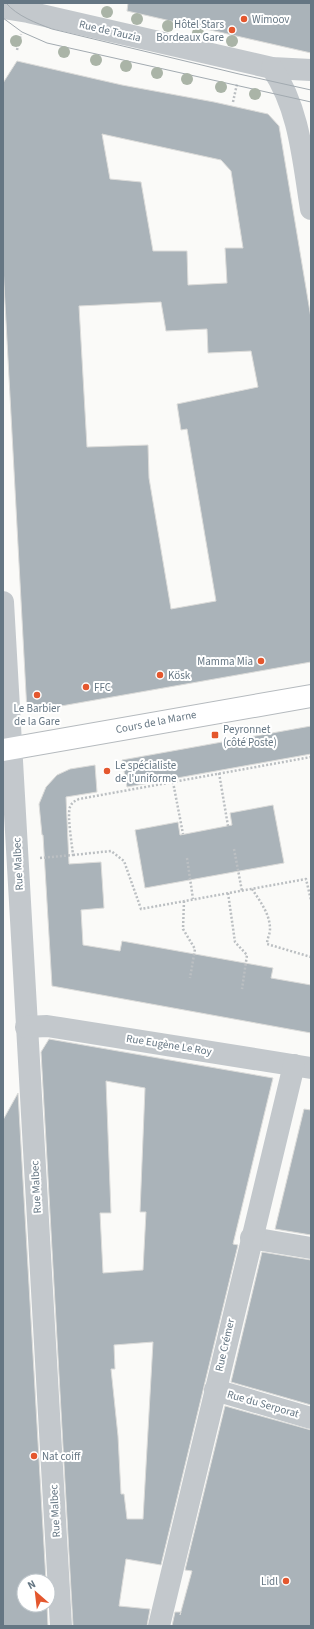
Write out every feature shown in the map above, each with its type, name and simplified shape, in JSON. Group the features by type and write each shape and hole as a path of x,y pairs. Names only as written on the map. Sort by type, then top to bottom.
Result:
{"main road":[{"name":"Cours de la Marne","path":"7,749 311,696"}],"street":[{"name":"Rue de Tauzia","path":"3,8 28,12 272,68 311,70"},
{"path":"272,68 282,83 288,97 296,125 311,209"},
{"name":"Rue Malbec","path":"3,602 7,749 26,1027 61,1626"},
{"name":"Rue Eugène Le Roy","path":"26,1027 47,1026 302,1067"},
{"name":"Rue Crémer","path":"159,1626 251,1238 302,1067"},
{"path":"251,1238 311,1248"},
{"name":"Rue du Serporat","path":"215,1390 311,1418"}],"path":[{"path":"73,855 69,813 70,806 74,801 311,757"},
{"path":"219,773 228,826"},
{"path":"173,782 183,834"},
{"path":"234,849 242,891"},
{"path":"39,858 111,851 124,861 141,909 306,879 311,900"},
{"path":"187,858 193,899"},
{"path":"252,889 266,912 270,929 267,944 311,957"},
{"path":"228,893 235,942 247,955 242,989"},
{"path":"184,901 183,929 195,949 190,978"}],"building":[{"path":"128,3 311,3 311,53 127,11"},
{"path":"17,61 122,85 214,102 268,114 279,126 311,318 311,662 27,712 3,266 3,83","holes":["102,134 221,160 231,171 243,248 225,248 227,283 188,285 187,251 153,251 141,182 110,179","161,302 166,331 207,329 208,353 251,351 258,387 177,404 181,430 187,429 216,601 171,609 149,478 148,445 87,447 79,306"]},
{"path":"311,726 311,754 127,787 122,760"},
{"path":"95,765 97,792 66,797 69,864 101,862 104,908 81,910 83,945 120,951 122,941 273,968 271,978 311,985 311,1033 52,986 43,835 39,804 46,787 57,775 70,769"},
{"path":"273,805 284,863 145,888 135,830 178,822 180,835 232,825 230,813"},
{"path":"49,1039 273,1078 233,1244 238,1245 161,1565 126,1559 119,1606 150,1609 147,1626 73,1626 41,1052","holes":["106,1081 145,1088 140,1212 146,1212 143,1270 103,1273 100,1213 111,1213","153,1342 143,1519 127,1519 124,1494 121,1494 118,1436 111,1369 115,1369 114,1345"]},
{"path":"18,1093 46,1573 16,1573 16,1613 47,1613 48,1626 3,1626 3,1120"},
{"path":"304,1109 311,1110 311,1235 275,1229"},
{"path":"262,1252 311,1260 311,1405 231,1382"},
{"path":"225,1406 311,1430 311,1626 172,1626 175,1612 181,1612 192,1571 185,1570"}],"tram line":[{"path":"6,3 10,8 33,22 52,29 311,90"},
{"path":"3,18 22,32 47,43 311,102"}],"place":[{"name":"Wimoov","path":"244,19"},
{"name":"Hôtel Stars Bordeaux Gare","path":"232,30"},
{"name":"Mamma Mia","path":"261,661"},
{"name":"Kösk","path":"160,675"},
{"name":"FFC","path":"86,687"},
{"name":"Le Barbier de la Gare","path":"37,695"},
{"name":"Peyronnet (côté Poste)","path":"215,735"},
{"name":"Le spécialiste de l'uniforme","path":"107,771"},
{"name":"Nat coiff","path":"34,1456"},
{"name":"Lidl","path":"286,1581"}]}
